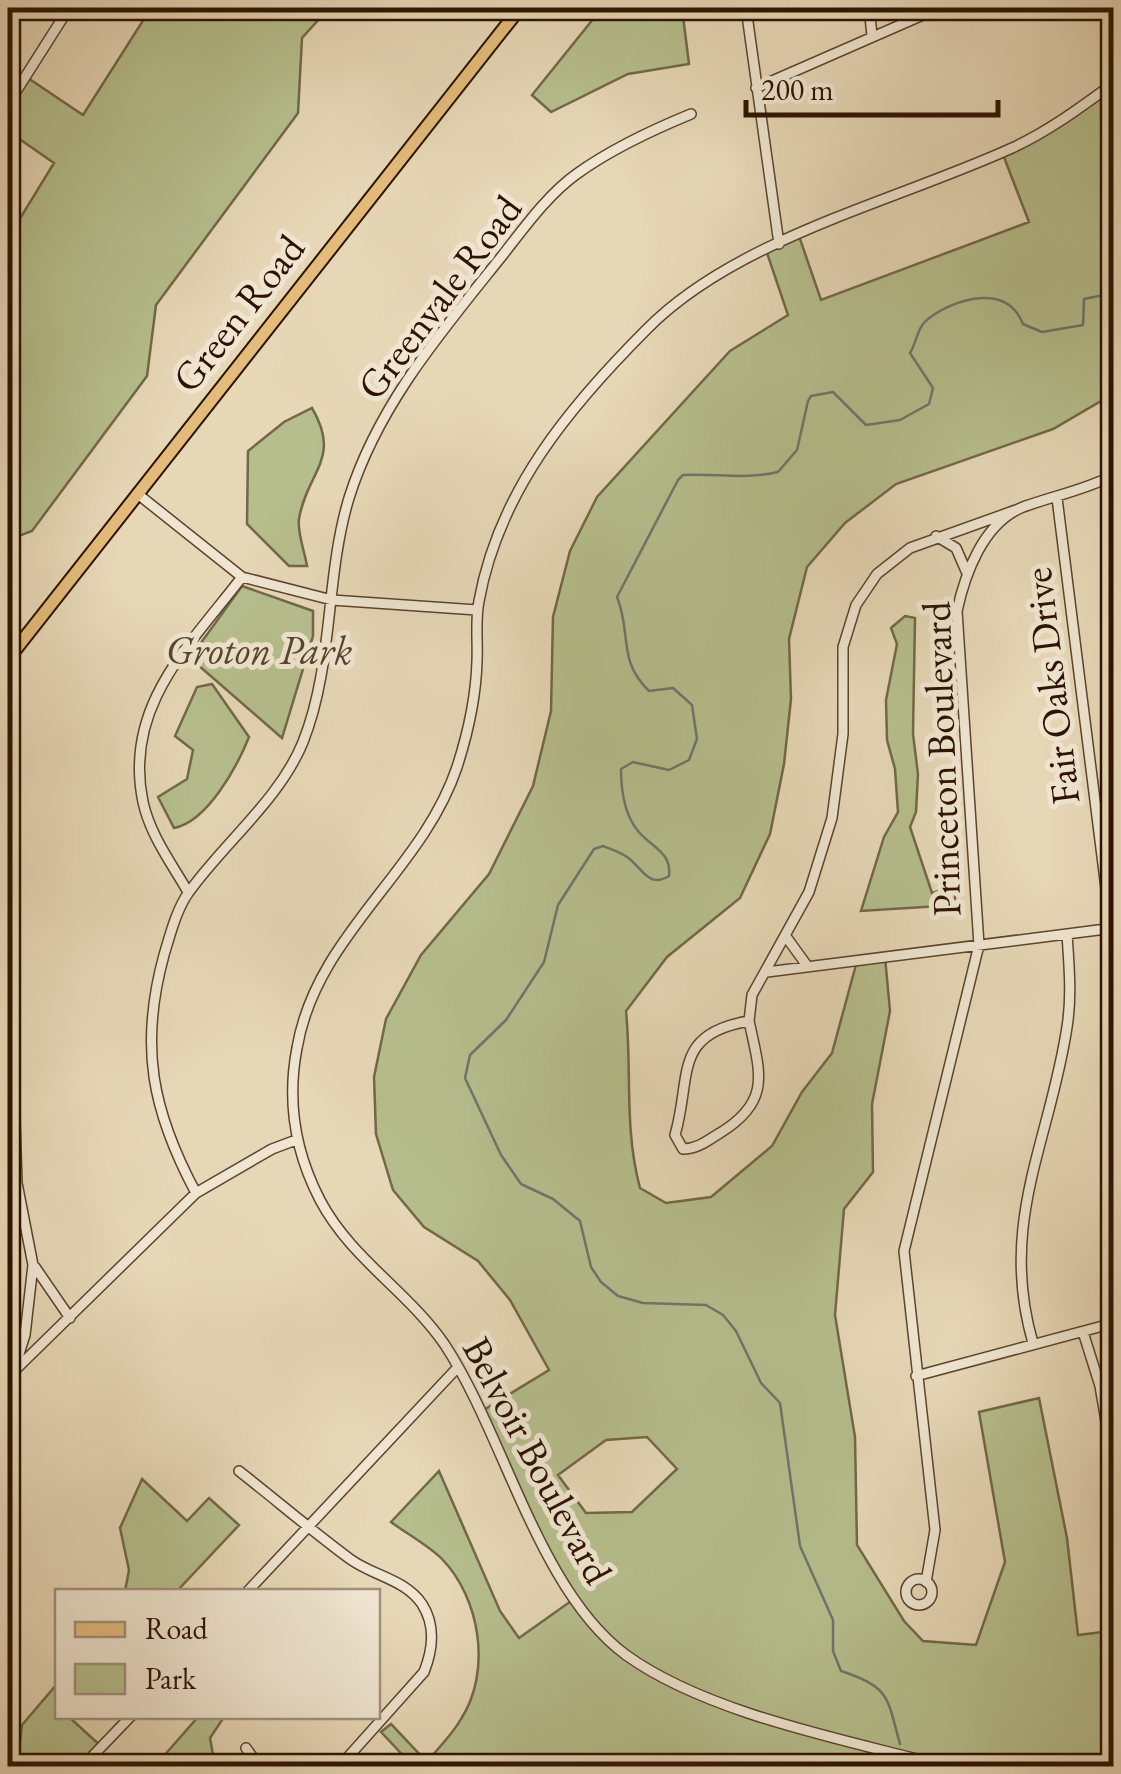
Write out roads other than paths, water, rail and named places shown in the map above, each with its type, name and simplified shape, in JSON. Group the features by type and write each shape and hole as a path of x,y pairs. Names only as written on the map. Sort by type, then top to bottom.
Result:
{"main road":[{"name":"Green Road","path":"8,659 520,8"}],"street":[{"path":"8,104 69,8"},
{"path":"746,8 779,244"},
{"path":"869,8 872,35"},
{"path":"756,88 940,8"},
{"name":"Belvoir Boulevard","path":"944,1766 689,1691 621,1651 590,1622 559,1576 441,1339 339,1231 320,1199 296,1140 293,1082 304,1016 316,984 341,942 418,842 451,784 469,730 478,668 477,610 501,520 543,448 649,326 723,269 1016,146 1114,83"},
{"name":"Greenvale Road","path":"196,1193 160,1115 150,1018 169,938 188,892 300,748 316,707 350,498 381,421 415,366 536,214 575,175 618,147 691,114"},
{"name":"Princeton Boulevard","path":"926,1582 935,1530 904,1251 979,945 957,611 966,572 985,542 1018,509 1114,475"},
{"path":"139,495 242,578 332,600 477,610"},
{"name":"Fair Oaks Drive","path":"1056,498 1112,928"},
{"path":"749,1021 716,1028 691,1053 674,1134 683,1149 699,1146 738,1122 755,1100 759,1068 749,1021 752,995 787,938 809,892 832,818 841,761 847,626 877,574 910,548 1018,509"},
{"name":"Princeton Boulevard","path":"936,536 956,548 966,572"},
{"path":"188,892 154,832 143,802 140,761 145,724 157,687 242,578"},
{"path":"8,898 17,1183 33,1264 28,1320 11,1374"},
{"path":"767,972 1112,928"},
{"path":"1033,1343 1021,1280 1022,1215 1068,1028 1071,987 1067,934"},
{"path":"787,938 808,966"},
{"path":"11,1374 196,1193 272,1149 296,1140"},
{"path":"33,1264 70,1318"},
{"path":"916,1376 1114,1322"},
{"path":"1083,1332 1100,1386 1114,1468"},
{"path":"249,1589 458,1367"},
{"path":"8,1424 14,1435 8,1447"},
{"path":"238,1471 362,1567 410,1590 423,1606 432,1628 432,1652 424,1672 380,1715"},
{"path":"86,1766 128,1719"},
{"path":"340,1766 377,1719"},
{"path":"246,1748 259,1766"}],"waterway":[{"path":"900,1744 884,1696 869,1683 841,1671 833,1651 833,1620 800,1546 780,1403 761,1383 736,1331 723,1315 706,1305 643,1303 618,1296 601,1282 591,1267 580,1221 553,1199 521,1184 501,1155 465,1078 470,1055 506,1020 544,962 558,905 594,849 603,846 621,854 650,878 669,876 664,855 629,817 621,769 633,762 669,770 689,760 697,739 692,705 673,688 649,691 639,680 629,657 617,597 678,480 683,475 754,476 778,472 797,450 811,396 833,392 866,425 900,420 929,404 933,388 910,353 924,322 952,305 993,299 1015,311 1023,324 1042,332 1083,325 1084,299 1114,293"}],"park label":[{"name":"Groton Park","path":"259,650"}]}
